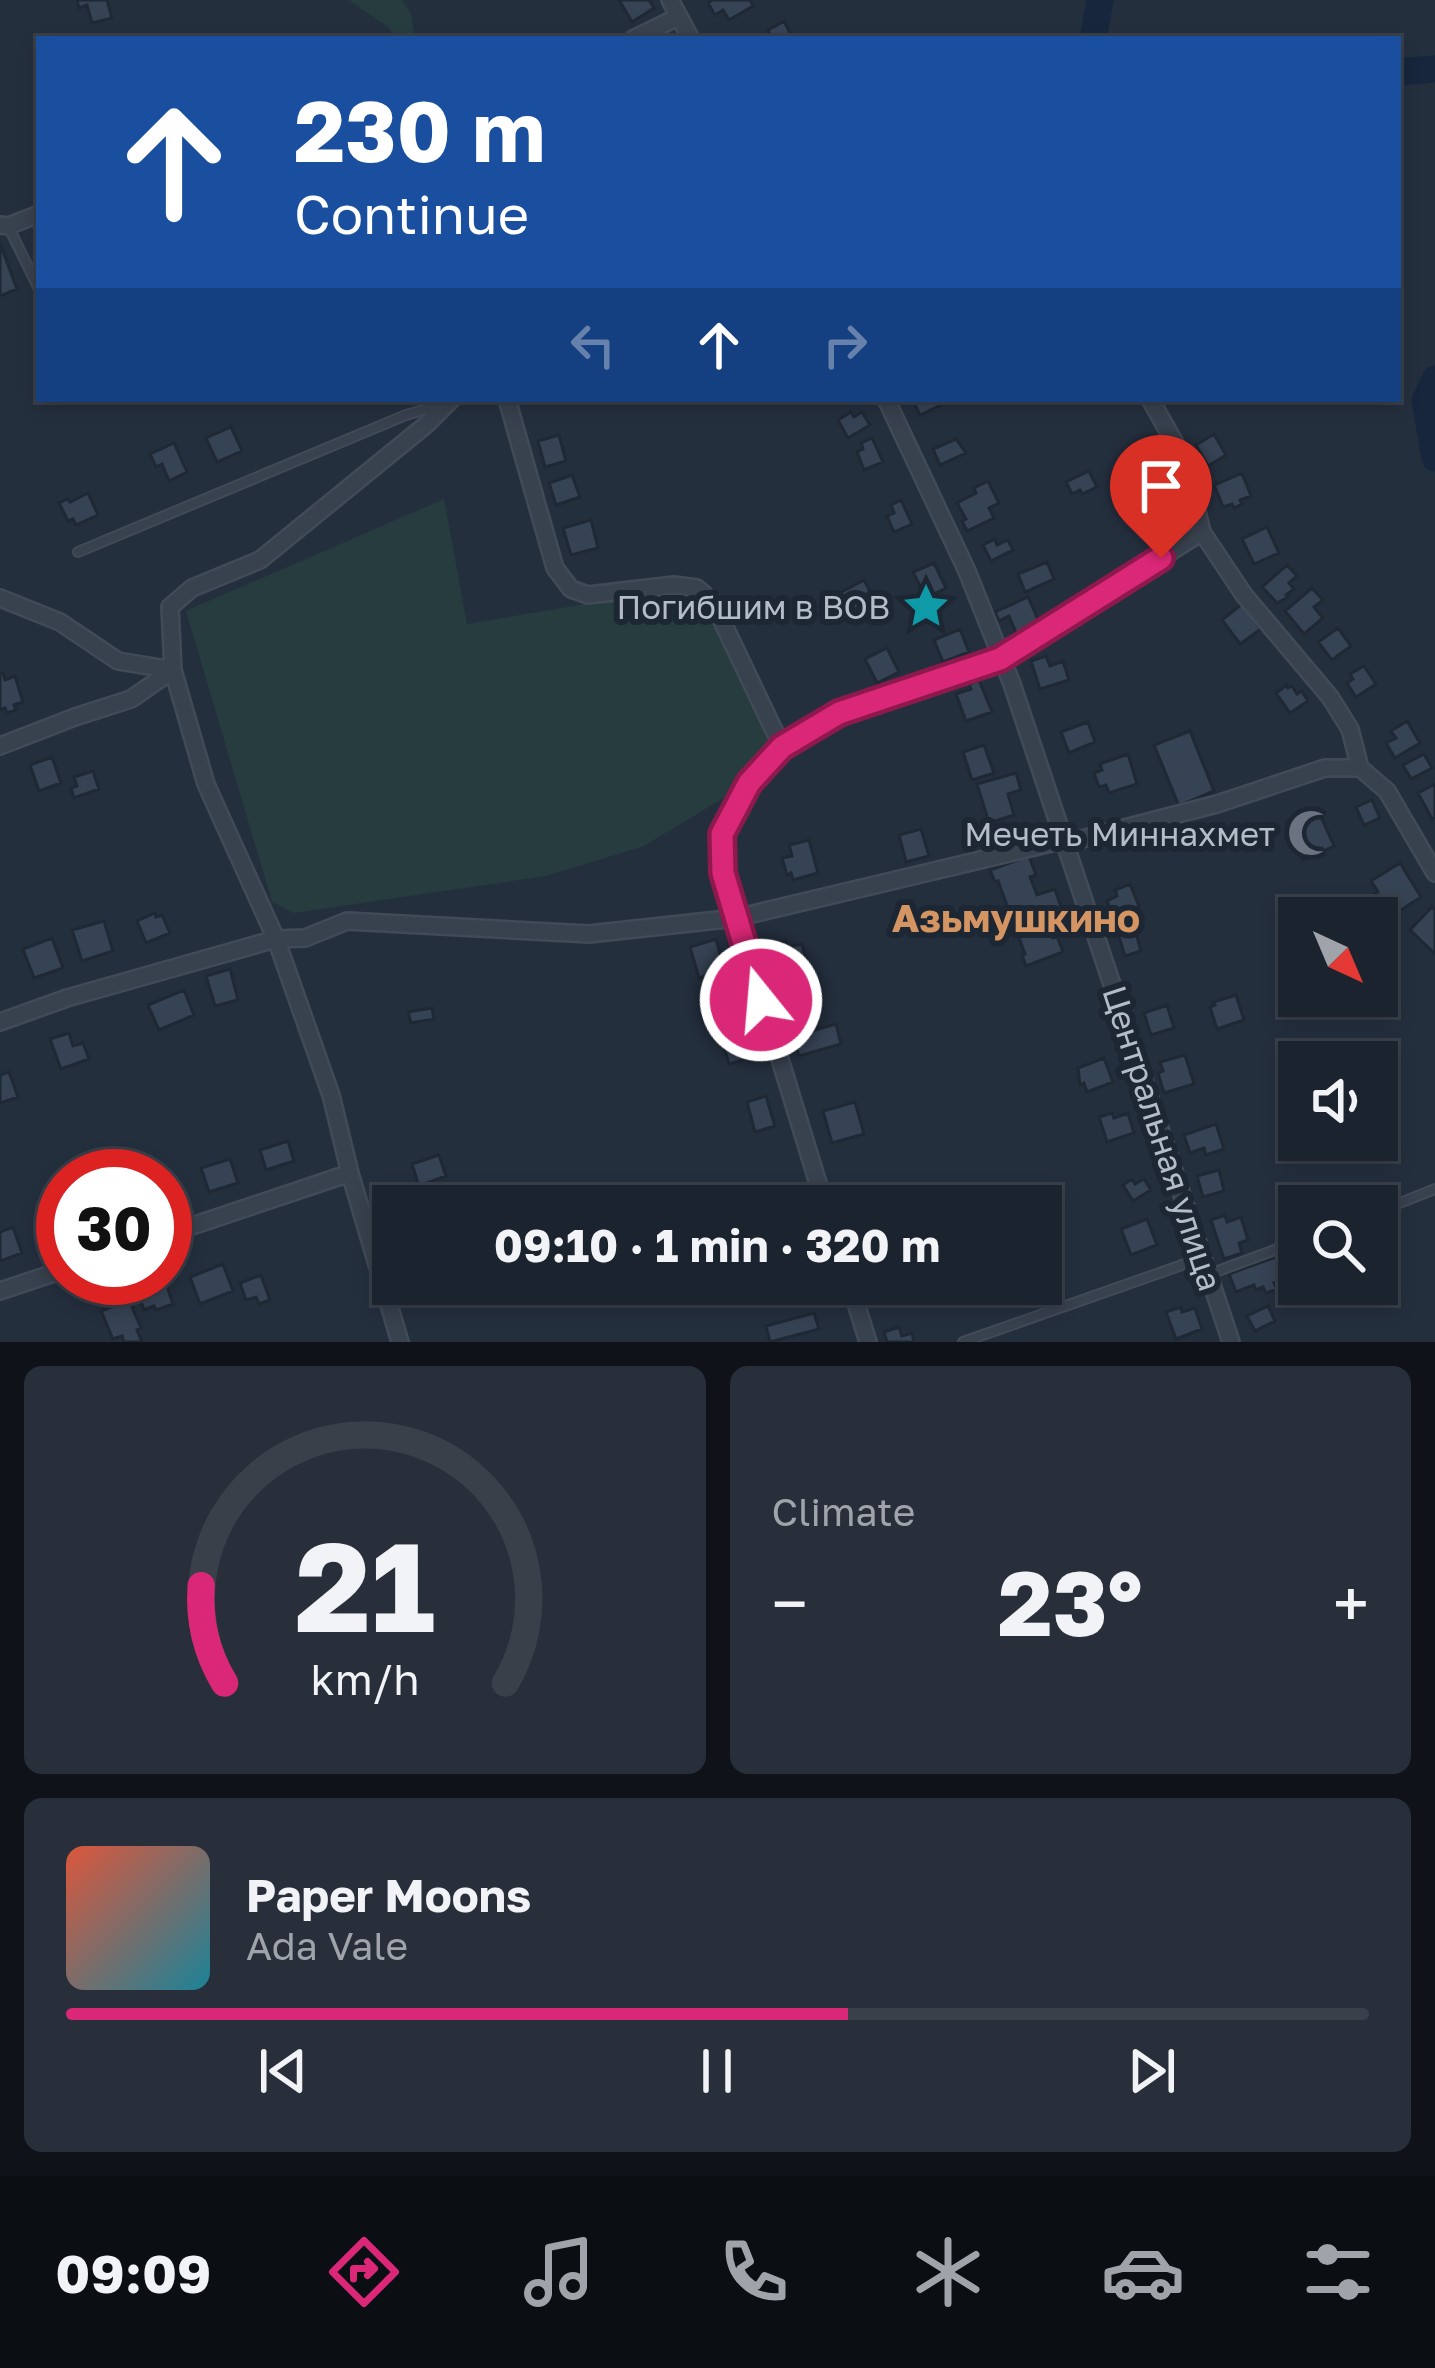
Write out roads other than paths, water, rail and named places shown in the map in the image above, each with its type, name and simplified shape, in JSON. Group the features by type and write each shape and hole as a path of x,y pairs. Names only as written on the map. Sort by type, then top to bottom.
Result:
{"street":[{"path":"670,0 689,36"},
{"path":"639,36 678,16"},
{"path":"4,226 36,215"},
{"path":"400,1342 331,1095 276,939 206,784 172,670 170,607 192,588 260,560 448,402"},
{"path":"507,402 555,568 571,590 588,595 674,584 698,588 713,602 782,747"},
{"name":"Центральная улица","path":"887,402 967,571 1012,684 1231,1342"},
{"path":"1152,402 1185,461 1202,532 1244,595 1330,697 1350,729 1360,768 1387,791 1435,873"},
{"path":"819,1185 723,873 722,834 749,783 782,747 839,713 1000,659 1202,532"},
{"path":"0,598 60,622 118,661 172,670"},
{"path":"0,746 131,699 172,670"},
{"path":"0,1022 67,998 276,939 305,938 347,921 589,934 736,918 1217,804 1325,768 1360,768"},
{"path":"192,1226 350,1173"},
{"path":"0,1292 36,1279"},
{"path":"857,1305 868,1342"}],"lane":[{"path":"4,226 36,284"},
{"path":"78,553 446,402"},
{"path":"1398,1204 1435,1190"},
{"path":"963,1342 1278,1247"}],"waterway":[{"path":"1094,36 1100,0"},
{"path":"1401,72 1435,69"},
{"path":"1435,379 1425,401 1435,458"}],"place":[{"name":"Погибшим в ВОВ","path":"926,606"},
{"name":"Мечеть Миннахмет","path":"1311,833"}],"district":[{"name":"Азьмушкино","path":"1016,917"}]}
